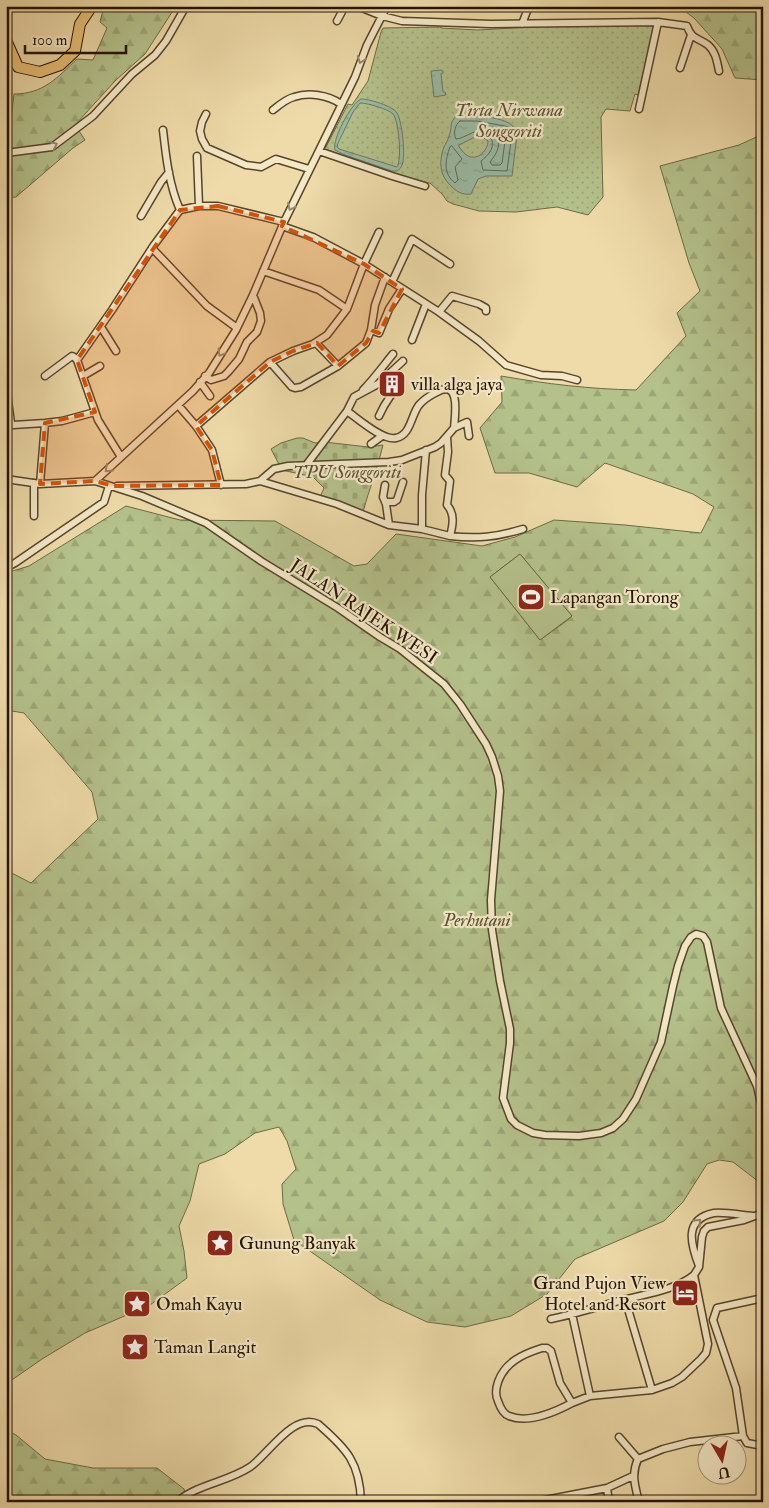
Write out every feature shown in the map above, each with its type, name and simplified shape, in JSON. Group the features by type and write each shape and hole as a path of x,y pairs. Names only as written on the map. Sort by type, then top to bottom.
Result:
{"main road":[{"path":"6,40 18,67 40,72 60,65 75,51 80,24 92,6"}],"street":[{"path":"6,154 52,147 93,116 132,74 155,55 166,41 186,6"},
{"path":"337,22 345,6"},
{"path":"357,6 402,22 522,24 658,22 687,26 690,35 680,68"},
{"path":"6,479 37,484 95,481 178,405 206,376 236,328 253,295 283,224 358,71 367,45 387,6"},
{"path":"522,24 529,6"},
{"path":"639,109 658,22"},
{"path":"690,35 708,46 714,53 719,72"},
{"path":"273,110 291,98 303,95 319,95 334,99 342,104"},
{"path":"206,114 200,131 207,148 246,166 261,167 276,159 309,169"},
{"path":"163,130 169,172 180,210"},
{"path":"319,151 425,186"},
{"path":"197,156 199,206"},
{"path":"141,216 169,172"},
{"path":"77,360 101,327 152,248 180,210 199,206 218,206 283,224 364,264 479,340 506,365 541,375 562,376 576,380"},
{"path":"196,426 270,362 316,343 327,335 347,309 364,264 379,232"},
{"path":"392,282 412,239 450,264"},
{"path":"152,248 207,306 236,328"},
{"path":"263,272 319,290 347,309"},
{"path":"270,362 295,388 301,387 338,366 366,343 371,330 375,305 385,277"},
{"path":"371,330 379,333 389,309 402,288"},
{"path":"206,376 211,380 224,376 239,359 247,342 257,332 261,321 253,295"},
{"path":"439,312 452,296 479,304 486,308 486,311"},
{"path":"412,340 426,304"},
{"path":"101,327 116,351"},
{"path":"316,343 338,366"},
{"path":"307,464 347,411 354,397 372,381 393,354"},
{"path":"46,376 72,356 77,360 98,420 121,457"},
{"path":"361,392 384,379 403,360"},
{"path":"83,376 100,366"},
{"path":"379,416 393,392 384,379"},
{"path":"200,382 210,396"},
{"path":"347,411 382,436 394,439 407,431 420,404 445,388 450,389 454,396 454,428"},
{"path":"7,393 11,423 13,425 46,423 95,412"},
{"path":"178,405 196,426 212,450 221,485"},
{"path":"6,568 104,502 111,486 246,484 260,481 274,469 288,466 402,460 434,447 447,437 454,428 468,422 470,436"},
{"path":"34,516 46,423"},
{"path":"371,444 382,436"},
{"path":"447,437 448,452 445,475 450,482 447,505 453,517 450,536"},
{"path":"422,530 422,495 426,450"},
{"name":"JALAN RAJEK WESI","path":"95,481 163,504 206,522 261,561 400,649 444,684 460,704 486,744 498,776 500,791 491,908 492,930 510,1029 503,1098 511,1119 517,1125 533,1133 580,1136 601,1133 613,1128 623,1119 636,1099 661,1042 678,966 687,941 696,934 703,936 707,942 721,1008 756,1086 763,1112"},
{"path":"260,481 337,504 389,525 450,536 482,538 503,535 523,529"},
{"path":"385,502 397,500 403,482"},
{"path":"385,485 383,497 389,516 389,525"},
{"path":"699,1267 691,1239 692,1228 699,1219 715,1213 756,1216"},
{"path":"551,1319 682,1283 694,1276 699,1267 702,1237 708,1227 744,1220 763,1213"},
{"path":"572,1403 560,1382 551,1351 547,1348 523,1355 510,1364 504,1370 497,1384 496,1398 502,1410 510,1417 542,1416 590,1396 652,1390 672,1383 682,1377 706,1353 708,1344 694,1276"},
{"path":"743,1436 736,1388 713,1320 717,1308 763,1298"},
{"path":"625,1299 652,1390"},
{"path":"572,1314 590,1396"},
{"path":"177,1502 192,1491 237,1474 250,1466 282,1435 295,1426 302,1423 315,1422 353,1460 358,1476 361,1502"},
{"path":"619,1437 638,1459"},
{"path":"639,1502 633,1476 633,1469 638,1459 663,1449 696,1441"},
{"path":"746,1441 763,1446"},
{"path":"535,1502 607,1488 633,1476"},
{"path":"607,1488 610,1502"}],"highlighted area":[{"path":"218,206 284,222 282,226 364,264 402,289 379,333 373,331 366,343 338,366 317,343 293,351 270,362 196,426 212,450 221,485 113,486 95,481 40,484 45,423 95,412 77,360 180,210"}],"green space":[{"path":"104,6 176,6 145,54 115,81 75,125 85,140 16,197 6,198 6,145 8,145 14,94 33,91 49,84 77,59 93,60 107,28 100,22"},
{"path":"678,6 763,6 763,80 735,78 722,49 694,18"},
{"name":"Tirta Nirwana Songgoriti","path":"611,25 652,26 654,28 638,95 635,94 630,111 606,109 601,117 603,197 588,215 557,207 516,212 479,211 447,201 430,183 382,171 326,151 325,149 348,104 352,105 368,81 383,28 441,27 478,30"},
{"name":"Perhutani","path":"763,134 763,1185 733,1162 719,1160 707,1164 683,1202 664,1221 575,1259 547,1294 511,1316 465,1327 427,1322 380,1300 294,1240 283,1204 282,1184 296,1169 287,1141 279,1127 255,1133 225,1154 199,1164 190,1201 179,1226 187,1278 150,1305 85,1333 42,1359 9,1382 6,1388 6,870 31,883 98,819 92,792 24,713 6,710 6,573 29,566 126,506 180,520 275,521 354,566 367,564 396,534 482,546 515,537 554,520 701,533 714,507 693,494 605,463 577,487 529,473 495,473 480,428 502,402 501,376 568,386 636,390 686,336 677,313 700,291 689,263 660,166 739,145","holes":["520,554 572,616 540,640 490,577"]},
{"name":"TPU Songgoriti","path":"303,438 315,443 324,442 368,447 383,445 363,512 320,497 324,488 313,477 282,470 271,449 281,443"},
{"name":"Lapangan Torong","path":"520,554 572,616 540,640 490,577"},
{"path":"6,1430 16,1435 45,1459 93,1468 157,1468 184,1489 190,1502 6,1502"}],"water":[{"path":"431,71 443,71 441,74 443,92 446,95 434,97"},
{"path":"361,99 386,105 397,113 402,131 404,154 402,166 397,171 392,171 335,150 339,130 357,102","holes":["360,103 373,105 393,114 397,124 399,140 399,163 397,167 337,147 353,112"]},
{"path":"457,115 483,116 502,120 515,128 517,135 512,176 486,176 478,179 471,194 460,193 447,182 441,168 442,152 449,137 454,118","holes":["479,135 488,141 488,144 479,156 468,156 459,145"]}],"place":[{"name":"villa alga jaya","path":"392,384"},
{"name":"Lapangan Torong","path":"531,597"},
{"name":"Gunung Banyak","path":"220,1243"},
{"name":"Grand Pujon View Hotel and Resort","path":"685,1293"},
{"name":"Omah Kayu","path":"137,1304"},
{"name":"Taman Langit","path":"135,1347"}]}
